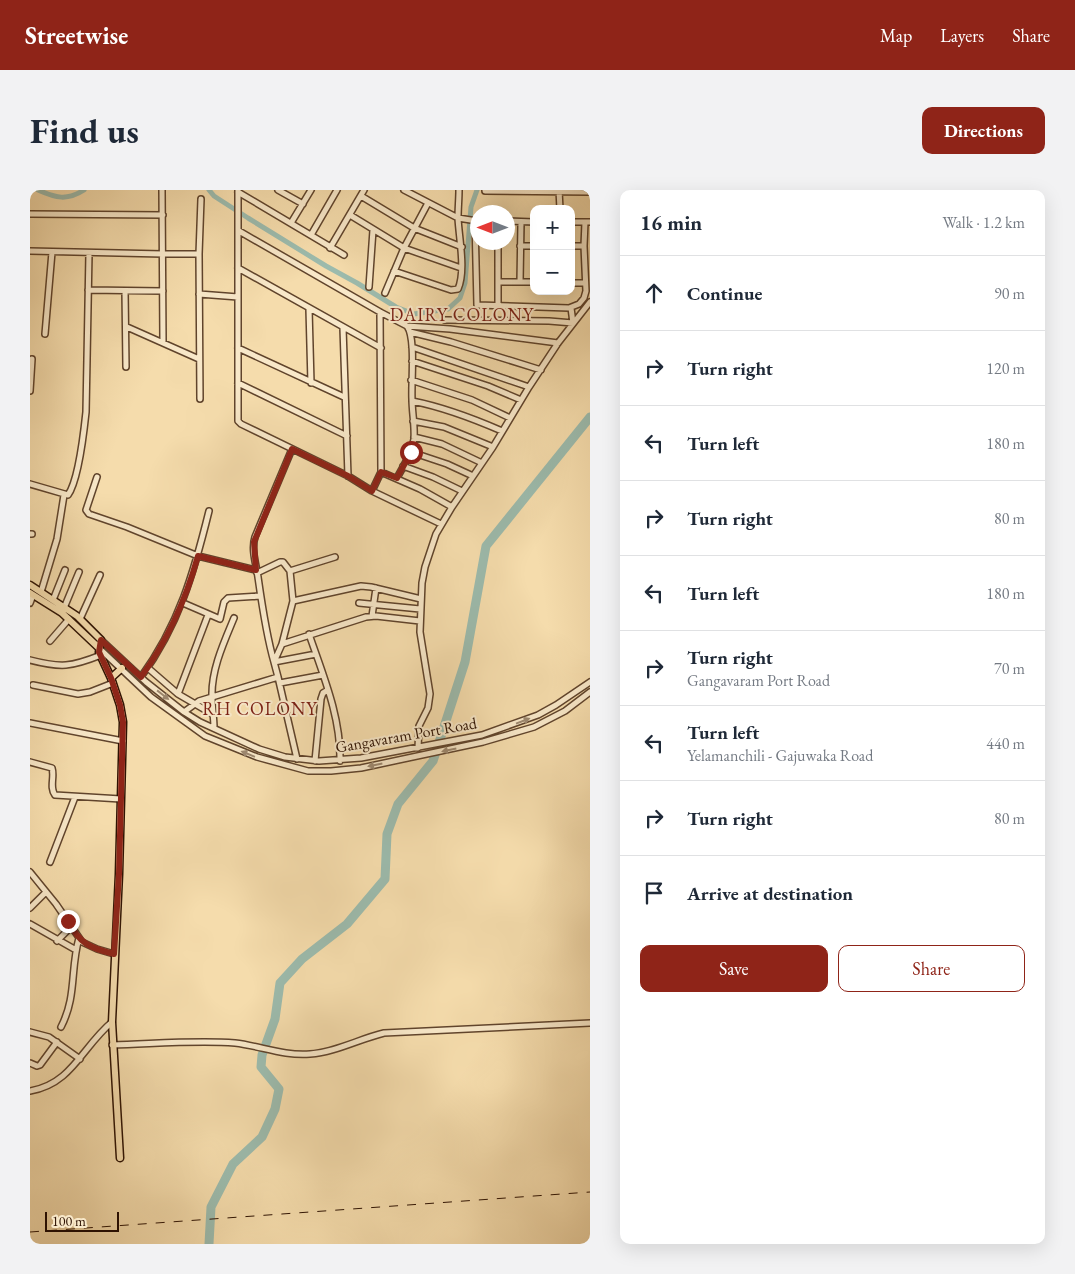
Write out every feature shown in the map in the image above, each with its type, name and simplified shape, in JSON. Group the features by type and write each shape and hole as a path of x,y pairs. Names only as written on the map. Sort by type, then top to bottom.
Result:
{"main road":[{"path":"30,585 80,619 101,640 99,648 112,680 123,722 112,1022 120,1158"},
{"path":"32,594 68,619 99,648"},
{"path":"112,680 122,668"}],"street":[{"path":"162,190 163,342"},
{"path":"278,190 303,204"},
{"path":"291,223 311,190"},
{"path":"310,235 337,190"},
{"path":"330,248 364,190"},
{"path":"404,190 458,218 470,220"},
{"path":"394,272 451,290 455,290 460,286 462,247 458,218 459,190"},
{"path":"238,191 238,421 240,424 348,476 372,491 440,525"},
{"path":"238,191 344,255"},
{"path":"485,191 590,192"},
{"path":"559,191 560,205"},
{"path":"361,196 414,228 462,247"},
{"path":"200,399 199,254 201,199"},
{"path":"385,293 404,248 428,203"},
{"path":"30,214 163,215"},
{"path":"350,215 404,248 461,268"},
{"path":"515,222 530,222"},
{"path":"520,282 521,222"},
{"path":"476,250 476,304 478,306 571,308 579,304 584,298 584,246 587,222"},
{"path":"369,287 373,230"},
{"path":"239,231 407,326 450,329 558,343"},
{"path":"520,246 530,246"},
{"path":"575,246 584,246"},
{"path":"498,250 498,306"},
{"path":"30,251 199,254"},
{"path":"45,334 52,252"},
{"path":"30,484 64,495 70,493 85,423 89,253"},
{"path":"238,268 381,348"},
{"path":"498,282 530,282"},
{"path":"575,283 585,283"},
{"path":"88,290 163,291"},
{"path":"125,290 126,367"},
{"path":"199,294 238,297"},
{"path":"420,747 418,730 428,708 430,694 420,609 425,566 436,534 558,343 590,302"},
{"path":"571,308 573,323"},
{"path":"309,309 311,383"},
{"path":"372,491 381,472 380,312"},
{"path":"445,320 573,323"},
{"path":"397,478 411,452 414,437 412,347 410,332 407,326"},
{"path":"126,327 199,359"},
{"path":"343,328 348,476"},
{"path":"410,332 451,342 541,370"},
{"path":"412,347 529,387"},
{"path":"238,348 344,397"},
{"path":"30,391 32,359"},
{"path":"412,361 488,386 521,400"},
{"path":"412,380 472,400 510,418"},
{"path":"238,382 347,436"},
{"path":"412,401 469,416 502,431"},
{"path":"413,421 444,427 493,447"},
{"path":"414,437 442,444 482,463"},
{"path":"292,449 254,542 260,596 297,759"},
{"path":"411,452 447,464 473,476"},
{"path":"403,466 433,477 462,491"},
{"path":"381,472 397,478 452,507"},
{"path":"97,476 86,510 89,514 127,527 198,556 257,572 284,562 290,571 293,601 282,644 274,662"},
{"path":"41,592 57,539 64,495"},
{"path":"141,677 172,627 183,603 198,556 209,511"},
{"path":"290,571 335,557"},
{"path":"53,600 65,570"},
{"path":"64,608 79,572"},
{"path":"80,619 100,575"},
{"path":"293,601 361,586 421,599"},
{"path":"372,616 376,588"},
{"path":"30,603 32,594"},
{"path":"183,603 221,619 224,602 228,598 260,596"},
{"path":"359,603 420,609"},
{"path":"178,694 208,615"},
{"path":"282,644 309,634 372,616 420,621"},
{"path":"214,728 212,696 218,661 234,618"},
{"path":"50,641 68,619"},
{"path":"309,634 338,725 340,755"},
{"name":"Gangavaram Port Road","path":"101,640 141,677 184,712 259,749 297,759 420,747 477,736 538,715 556,706 590,682"},
{"name":"Gangavaram Port Road","path":"99,648 122,668 140,688 205,736 270,762 308,771 348,769 423,756 476,744 534,727 565,711 590,692"},
{"path":"274,662 316,654"},
{"path":"30,660 50,665 75,665 101,655"},
{"path":"148,668 178,694 214,715"},
{"path":"184,712 193,704 212,696 279,680 323,675"},
{"path":"33,685 78,694 90,692 112,680"},
{"path":"315,758 321,699 323,693 328,690"},
{"path":"30,723 122,741"},
{"path":"233,748 237,739"},
{"path":"30,762 52,768 52,790 55,795 121,799"},
{"path":"50,862 75,797"},
{"path":"30,872 79,938 88,946 114,954"},
{"path":"30,908 46,892"},
{"path":"30,924 57,941 76,950"},
{"path":"57,941 71,927"},
{"path":"61,1027 68,1013 72,998 76,950 79,938"},
{"path":"30,1091 58,1081 80,1059 96,1037 112,1022"},
{"path":"112,1045 199,1042 246,1045 275,1052 313,1054 371,1036 396,1032 590,1023"},
{"path":"30,1032 44,1035 57,1042 80,1059"},
{"path":"30,1063 37,1066 40,1065 57,1042"}],"waterway":[{"path":"38,190 61,197 72,196 84,190"},
{"path":"209,190 214,196 326,266 396,307 414,314 448,309 460,298 465,283 471,207 477,190"},
{"path":"209,1244 211,1207 233,1164 262,1137 275,1109 279,1089 261,1067 262,1055 275,1019 280,983 302,959 347,924 385,879 387,834 398,804 433,761 465,662 486,546 590,417"}],"railway":[{"path":"30,1232 590,1192"}],"district":[{"name":"DAIRY COLONY","path":"462,314"},
{"name":"RH COLONY","path":"260,708"}],"route":[{"path":"68,921 82,942 96,949 114,954 119,874 123,722 120,705 111,678 99,652 101,640 141,677 172,627 190,583 198,556 256,570 254,542 292,449 348,476 372,491 381,472 397,478 411,452"}]}
